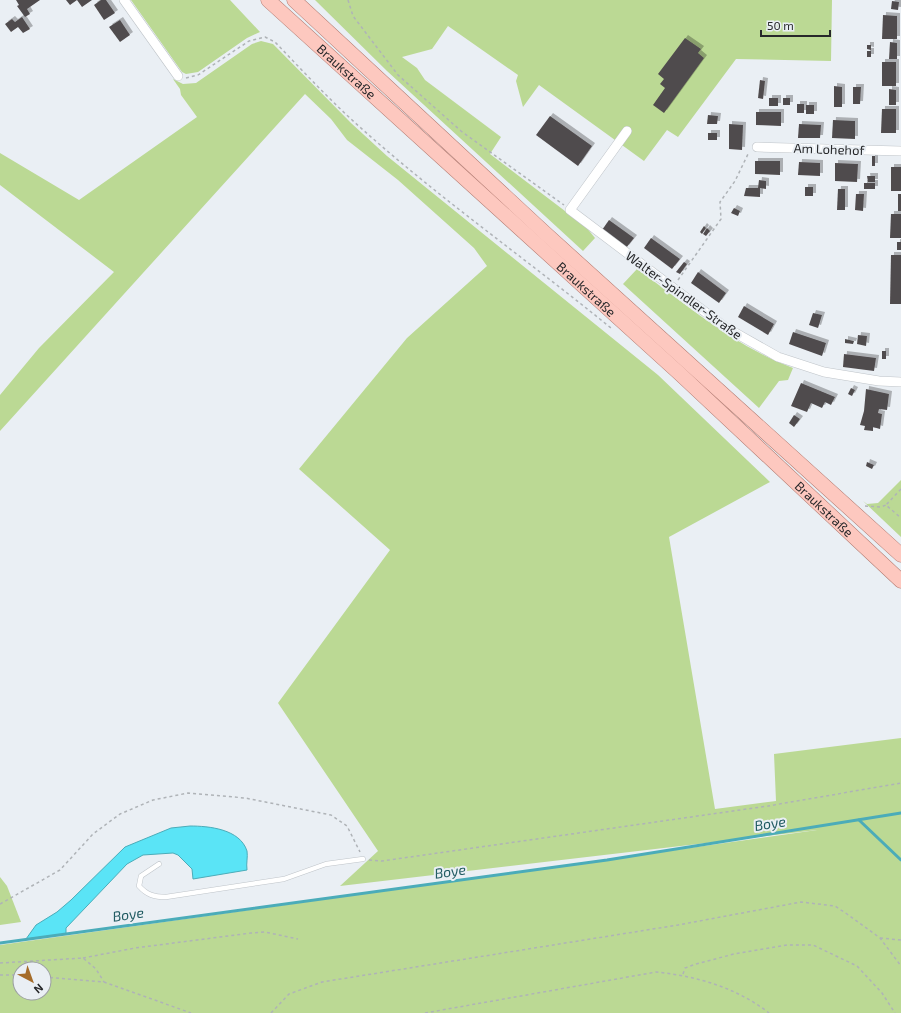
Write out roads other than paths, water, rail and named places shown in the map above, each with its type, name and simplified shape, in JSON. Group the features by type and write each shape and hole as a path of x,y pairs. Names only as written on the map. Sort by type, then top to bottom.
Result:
{"main road":[{"name":"Braukstraße","path":"268,0 674,368 901,581"},
{"name":"Braukstraße","path":"294,0 545,233 901,555"}],"street":[{"path":"124,0 178,76"},
{"name":"Walter-Spindler-Straße","path":"627,131 570,210 725,327 778,357 824,372 879,381 901,382"},
{"name":"Am Lohehof","path":"757,147 901,151"}],"lane":[{"path":"159,864 141,876 139,886 146,893 156,897 166,897 284,878 326,864 363,859"}],"water":[{"path":"190,826 223,830 238,838 247,851 247,870 193,879 192,869 178,855 173,853 143,855 127,864 66,928 66,934 26,939 36,925 57,912 71,900 125,847 171,828"}],"waterway":[{"name":"Boye","path":"0,943 607,860 901,813"},
{"path":"859,820 901,860"}]}
